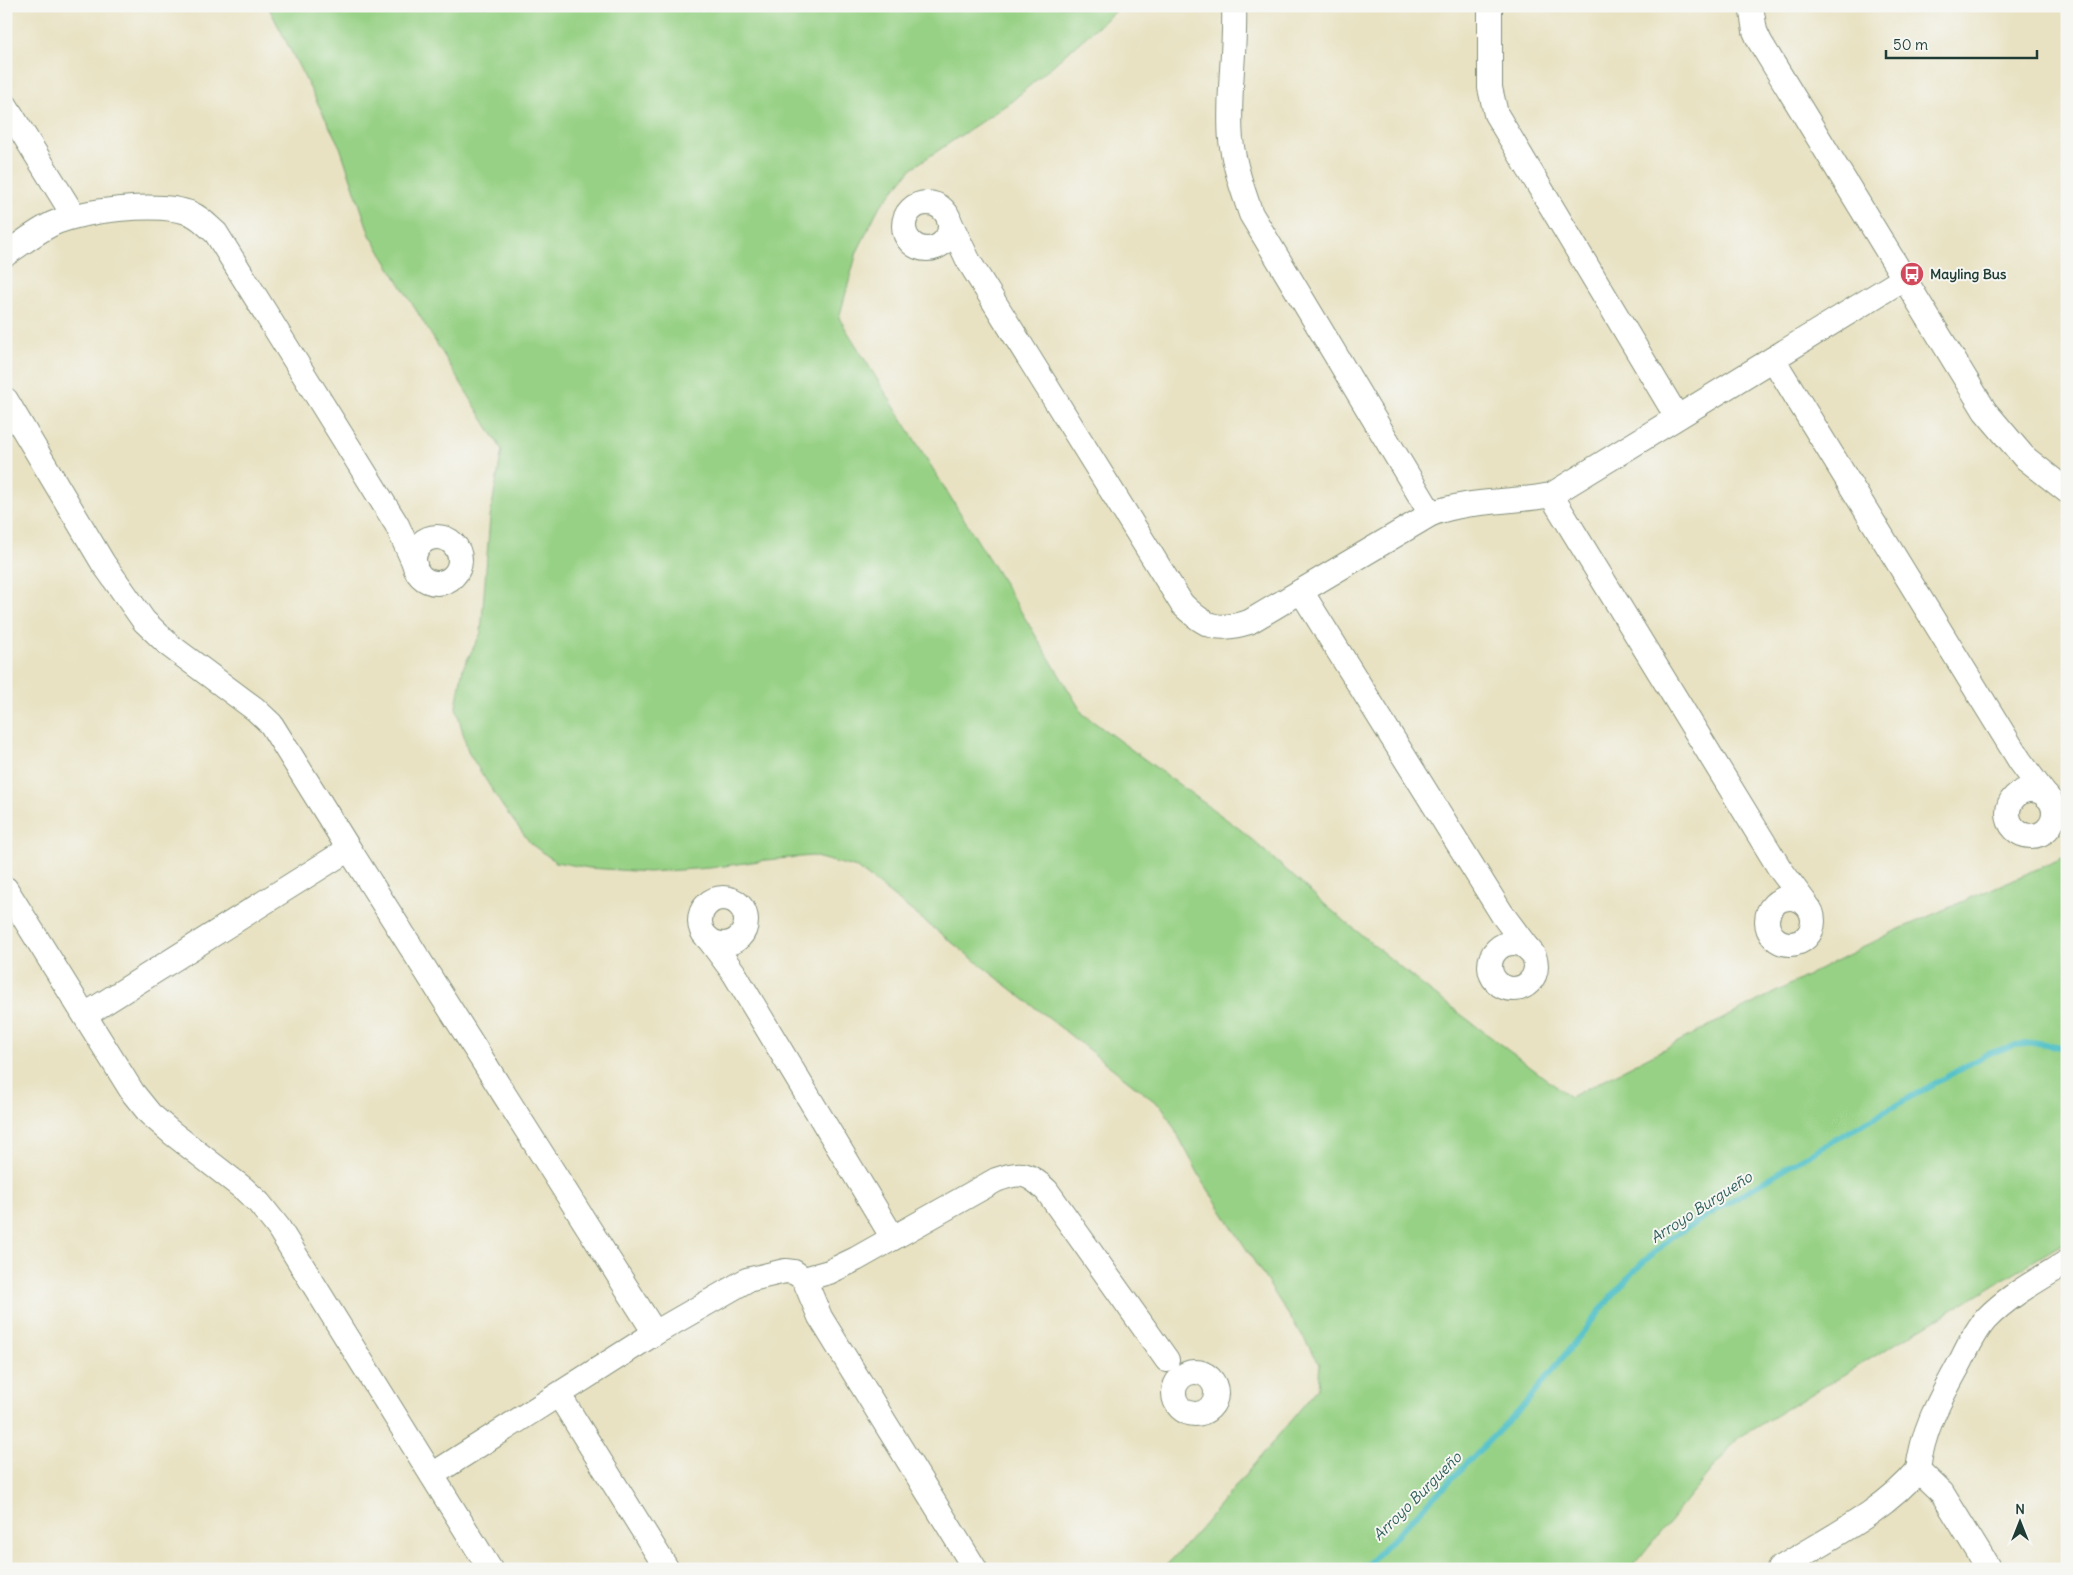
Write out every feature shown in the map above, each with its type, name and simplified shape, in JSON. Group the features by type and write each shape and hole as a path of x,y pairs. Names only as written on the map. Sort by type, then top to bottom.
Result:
{"street":[{"path":"1234,6 1231,142 1243,193 1251,214 1431,514"},
{"path":"1490,6 1490,88 1496,114 1677,417"},
{"path":"1751,6 1755,30 1760,42 1984,410 2024,457 2067,491"},
{"path":"6,106 74,216"},
{"path":"949,220 948,236 937,246 930,249 922,249 910,242 904,228 907,213 919,204 934,204 946,213 968,260 1182,604 1205,623 1216,627 1232,627 1249,622 1431,514 1449,507 1475,502 1516,501 1551,495 1904,279"},
{"path":"6,254 51,224 74,216 149,208 174,209 192,214 204,222 221,242 397,526 415,566 423,578 437,583 451,579 460,567 459,552 449,541 435,538 427,540 407,534 397,526"},
{"path":"937,246 958,252 968,260"},
{"path":"1774,359 2020,761 2054,809 2051,824 2040,834 2025,835 2013,827 2009,821 2009,806 2018,794 2023,773 2020,761"},
{"path":"6,400 103,563 144,621 169,645 255,709 271,724 655,1333"},
{"path":"1551,495 1780,869 1806,904 1813,917 1813,925 1806,938 1793,944 1778,941 1769,929 1768,914 1777,902 1782,881 1780,869"},
{"path":"415,566 417,550 427,540"},
{"path":"1301,591 1502,914 1536,962 1534,976 1523,986 1508,988 1501,985 1492,974 1491,959 1500,947 1505,926 1502,914"},
{"path":"2018,794 2032,790 2046,796"},
{"path":"85,1015 349,849"},
{"path":"6,889 133,1093 150,1114 259,1202 343,1331 490,1569"},
{"path":"734,973 732,961 737,939 745,928 745,912 735,901 721,898 714,900 703,910 700,925 734,973 893,1238"},
{"path":"1777,902 1792,898 1806,904"},
{"path":"708,938 722,944 737,939"},
{"path":"1500,947 1515,943 1528,949"},
{"path":"804,1279 829,1272 996,1180 1013,1174 1025,1174 1036,1180 1047,1191 1167,1360 1174,1388 1175,1402 1185,1412 1192,1414 1206,1412 1215,1401 1215,1387 1207,1375 1181,1368 1167,1360"},
{"path":"1779,1569 1884,1503 1906,1485 1918,1470 1926,1429 1975,1334 1985,1320 2006,1301 2067,1262"},
{"path":"432,1475 655,1333 747,1280 785,1271 794,1272 804,1279 820,1317 975,1567"},
{"path":"1174,1388 1181,1377 1193,1372"},
{"path":"559,1395 667,1569"},
{"path":"1918,1470 1942,1493 1989,1569"}],"green space":[{"path":"268,6 1121,6 1012,101 912,168 878,209 857,252 839,318 1083,714 1241,830 1329,908 1422,985 1570,1097 1895,931 2067,856 2067,1241 1738,1438 1630,1569 1163,1569 1200,1529 1318,1388 1320,1364 1202,1180 1163,1108 857,868 812,856 710,868 648,872 589,868 556,862 531,844 503,807 468,752 456,707 463,668 481,633 490,517 502,450 370,235 340,147"}],"waterway":[{"name":"Arroyo Burgueño","path":"1363,1569 1527,1402 1611,1297 1641,1264 1672,1237 1797,1161 1987,1054 2016,1045 2039,1043 2067,1048"}],"place":[{"name":"Mayling Bus","path":"1912,274"}]}
